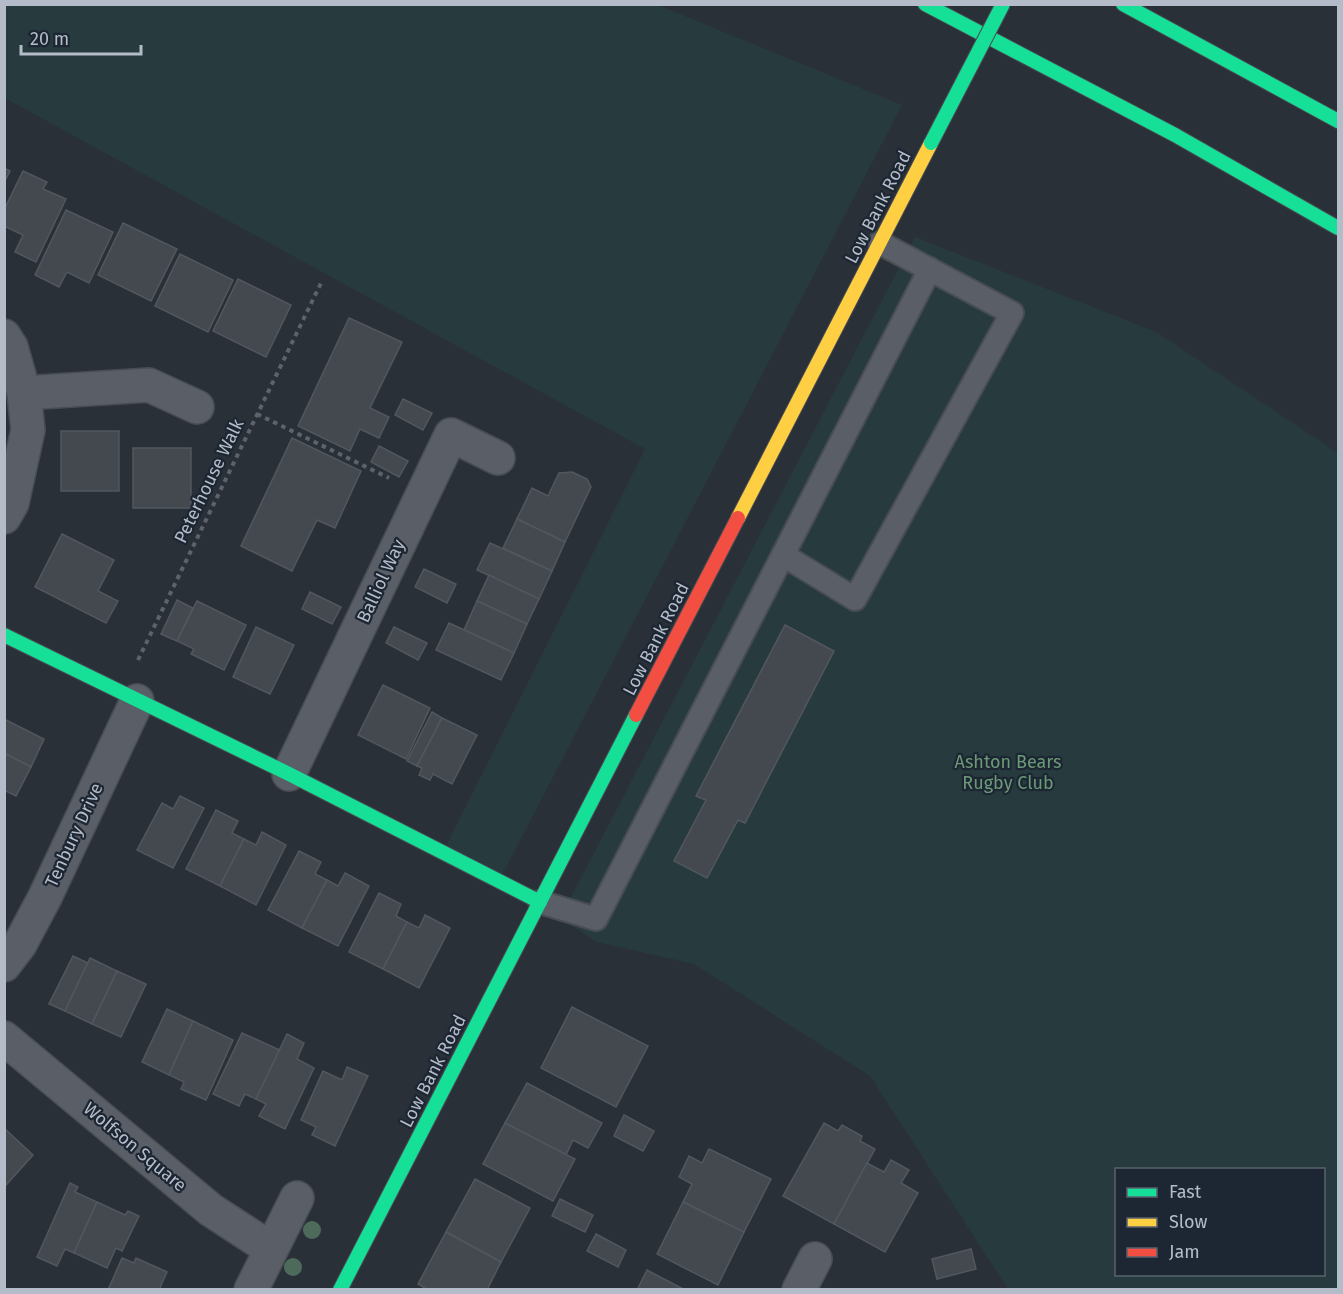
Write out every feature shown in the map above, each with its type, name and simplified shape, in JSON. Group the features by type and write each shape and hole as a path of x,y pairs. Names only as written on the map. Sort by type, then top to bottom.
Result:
{"main road":[{"path":"925,4 1175,135 1338,228"},
{"name":"Low Bank Road","path":"340,1290 1003,4"},
{"path":"1123,4 1338,121"},
{"path":"4,635 289,774 540,902"}],"street":[{"path":"4,336 11,347 24,393 28,430 12,503 4,517"},
{"path":"24,393 149,385 197,407"},
{"name":"Balliol Way","path":"289,774 451,435 498,458"},
{"name":"Tenbury Drive","path":"4,965 20,944 45,897 129,697"},
{"name":"Wolfson Square","path":"4,1038 211,1209 271,1249"},
{"path":"251,1290 297,1198"},
{"path":"799,1290 815,1259"}],"lane":[{"path":"783,555 855,599 1012,313 880,243"},
{"path":"540,902 596,919 930,269"}],"path":[{"name":"Peterhouse Walk","path":"129,697 257,414 322,281"},
{"path":"257,414 423,494"}],"green space":[{"path":"4,5 658,5 902,105 498,883 441,856 645,449 5,98"},
{"name":"Ashton Bears Rugby Club","path":"915,237 1156,332 1338,453 1338,1289 1008,1289 870,1076 694,964 597,942 560,918"}],"building":[{"path":"4,168 10,171 4,183"},
{"path":"23,171 47,182 43,189 66,199 36,262 15,252 23,235 4,226 4,210"},
{"path":"66,210 113,232 89,283 67,272 59,287 35,275"},
{"path":"123,223 177,249 151,301 98,275"},
{"path":"180,254 233,280 208,332 155,306"},
{"path":"238,279 291,305 266,357 213,331"},
{"path":"349,318 402,342 370,408 389,417 379,438 360,429 350,451 298,426"},
{"path":"403,399 432,413 423,430 395,415"},
{"path":"61,431 119,431 119,491 61,491"},
{"path":"292,438 361,471 335,528 317,520 292,571 241,546"},
{"path":"379,446 408,461 399,477 371,462"},
{"path":"133,448 191,448 191,508 133,508"},
{"path":"572,472 587,479 591,487 565,542 517,519 532,488 548,496 559,473"},
{"path":"517,519 565,542 552,571 503,548"},
{"path":"62,534 114,560 98,591 118,601 106,623 35,587"},
{"path":"490,543 552,571 539,599 477,570"},
{"path":"424,569 456,584 447,603 415,587"},
{"path":"489,575 539,599 527,624 477,601"},
{"path":"310,592 341,607 332,624 302,609"},
{"path":"177,600 193,608 177,641 161,634"},
{"path":"197,601 246,625 224,670 191,654 194,649 177,641"},
{"path":"477,601 527,624 514,653 464,630"},
{"path":"449,623 514,653 501,680 436,650"},
{"path":"785,625 834,651 745,823 738,820 707,878 674,861 706,800 696,796"},
{"path":"256,627 294,645 270,694 233,677"},
{"path":"394,627 427,643 418,660 386,643"},
{"path":"383,685 430,708 406,759 358,735"},
{"path":"432,712 442,718 417,766 407,761"},
{"path":"442,718 477,735 452,784 433,774 430,780 419,775 422,768 417,766"},
{"path":"4,719 44,739 31,767 4,753"},
{"path":"4,753 31,767 16,796 4,790"},
{"path":"180,796 204,808 173,868 137,850 162,803 173,809"},
{"path":"216,810 238,821 232,833 244,839 220,886 186,869"},
{"path":"262,832 286,845 256,905 220,886 244,839 256,845"},
{"path":"299,851 321,862 315,874 327,880 302,928 268,910"},
{"path":"345,873 369,886 338,946 302,928 327,880 338,886"},
{"path":"379,893 401,904 396,916 407,922 383,969 349,952"},
{"path":"425,915 450,928 419,988 383,969 407,922 419,928"},
{"path":"73,956 88,963 65,1011 49,1004"},
{"path":"90,958 117,971 92,1024 65,1011"},
{"path":"117,971 146,984 121,1037 92,1024"},
{"path":"572,1007 648,1046 616,1107 541,1068"},
{"path":"167,1009 193,1021 169,1075 142,1062"},
{"path":"193,1021 233,1040 206,1100 181,1089 184,1082 169,1075"},
{"path":"242,1033 280,1050 256,1099 245,1094 239,1106 213,1094"},
{"path":"287,1034 304,1043 297,1059 314,1068 285,1129 259,1116 266,1104 256,1099"},
{"path":"347,1067 368,1076 335,1146 312,1135 316,1127 301,1120 323,1071 342,1080"},
{"path":"527,1083 602,1123 588,1148 573,1140 566,1155 505,1123"},
{"path":"624,1115 654,1131 643,1151 614,1136"},
{"path":"505,1123 575,1159 553,1201 483,1164"},
{"path":"824,1123 838,1131 842,1125 862,1136 860,1141 875,1149 834,1224 783,1196"},
{"path":"4,1128 33,1155 6,1185 4,1184"},
{"path":"709,1149 771,1179 744,1232 683,1202 692,1184 679,1177 689,1156 702,1163"},
{"path":"891,1160 909,1170 901,1183 918,1193 885,1252 834,1224 867,1163 884,1172"},
{"path":"475,1179 530,1208 501,1262 446,1232"},
{"path":"70,1183 78,1187 75,1192 97,1202 74,1253 65,1249 57,1266 37,1257"},
{"path":"560,1199 593,1215 585,1232 552,1216"},
{"path":"97,1202 125,1215 128,1211 139,1216 122,1251 116,1248 107,1268 74,1253"},
{"path":"683,1202 744,1232 718,1285 657,1254"},
{"path":"446,1232 501,1262 487,1290 428,1290 418,1284"},
{"path":"596,1234 626,1250 618,1267 587,1251"},
{"path":"971,1249 976,1269 937,1279 932,1259"},
{"path":"122,1258 134,1263 136,1258 167,1272 159,1290 108,1290"},
{"path":"647,1270 685,1290 637,1290"}],"traffic: fast":[{"path":"925,4 1175,135 1338,228"},
{"path":"931,143 1003,4"},
{"path":"1123,4 1338,121"},
{"path":"4,635 289,774 540,902"},
{"path":"340,1290 636,715"}],"traffic: slow":[{"path":"738,518 931,143"}],"traffic: jam":[{"path":"636,715 738,518"}]}
